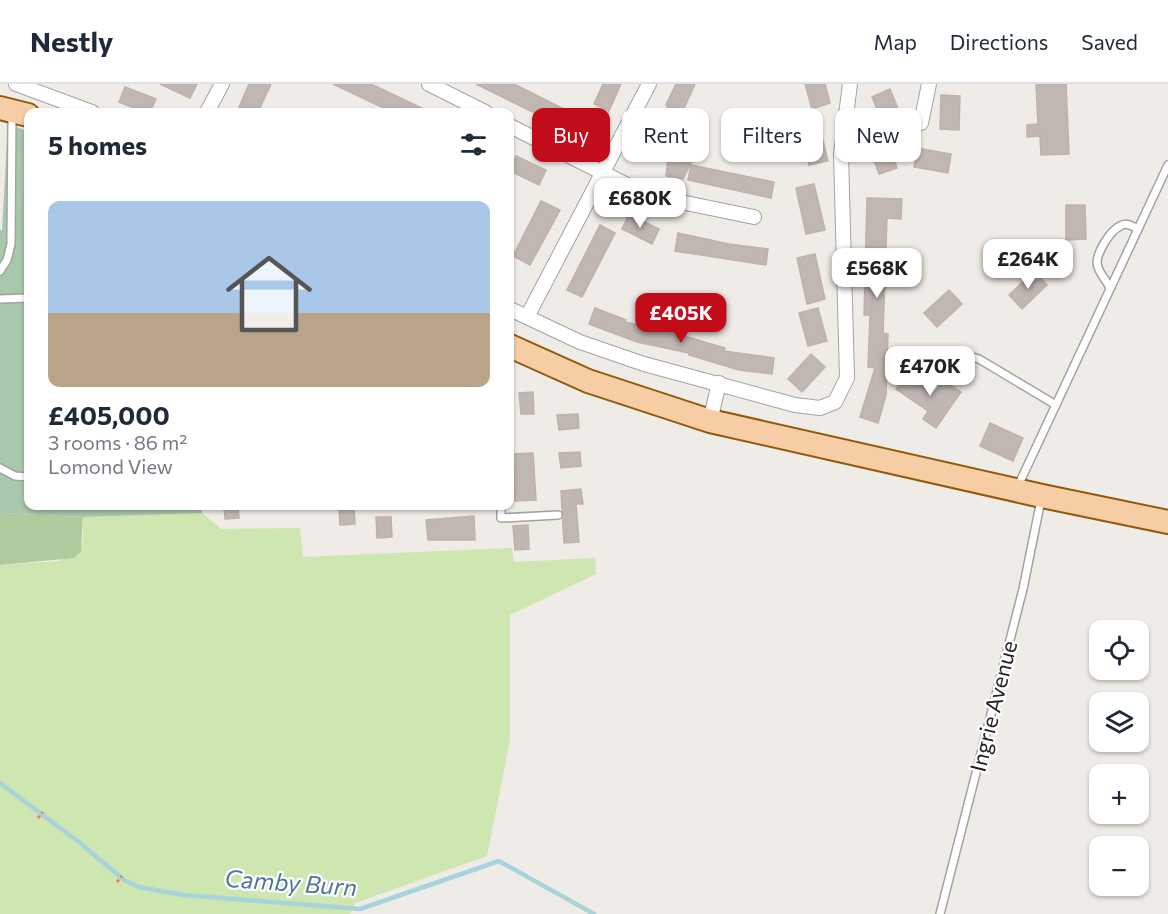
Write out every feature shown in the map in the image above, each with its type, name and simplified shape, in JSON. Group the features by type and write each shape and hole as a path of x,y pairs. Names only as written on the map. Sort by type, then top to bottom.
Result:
{"main road":[{"path":"514,349 588,381 710,421 1016,491 1168,522"}],"street":[{"path":"16,84 81,108"},
{"path":"209,108 222,84"},
{"path":"429,84 476,108"},
{"path":"526,316 649,84"},
{"path":"514,311 580,342 644,364 795,405 820,408 835,402 847,378 842,154 850,84"},
{"path":"921,123 929,84"},
{"path":"514,128 647,195 754,218"},
{"path":"710,421 719,383"}],"lane":[{"path":"0,271 7,260 11,244 13,111"},
{"path":"1016,491 1168,165"},
{"path":"1110,288 1107,280 1100,273 1097,260 1100,253 1119,226 1127,224 1138,229"},
{"path":"0,299 24,298"},
{"path":"931,368 949,356 966,355 979,359 1056,405"},
{"path":"0,468 15,476 24,477"},
{"name":"Ingrie Avenue","path":"940,914 1023,589 1042,496"},
{"path":"501,510 501,518 558,515"}],"path":[{"path":"38,818 43,812"},
{"path":"117,882 122,876"}],"green space":[{"path":"8,123 24,130 24,510 202,510 202,513 83,517 0,513 0,230 2,230"},
{"path":"0,513 83,517 81,551 74,558 0,565"},
{"path":"202,513 221,529 300,528 303,557 512,548 514,562 595,558 596,574 510,615 510,740 487,856 355,903 350,914 0,914 0,565 60,561 83,544 83,517"}],"building":[{"path":"160,84 197,84 190,98"},
{"path":"249,84 271,84 260,108 239,108"},
{"path":"333,84 371,84 422,108 384,108"},
{"path":"476,84 514,84 562,108 532,108 532,112"},
{"path":"603,84 621,84 610,109 594,104"},
{"path":"676,84 695,84 684,108 667,108 666,105"},
{"path":"805,84 825,84 830,103 812,108"},
{"path":"1066,84 1069,154 1041,155 1040,136 1027,137 1027,125 1038,124 1036,85"},
{"path":"125,87 156,99 152,108 134,108 119,102"},
{"path":"890,89 898,108 877,108 872,97"},
{"path":"941,95 960,96 959,130 940,129"},
{"path":"823,141 828,161 809,165 808,162 823,162"},
{"path":"921,149 951,154 948,173 914,167 915,162 921,162"},
{"path":"516,156 546,170 539,185 514,173"},
{"path":"668,162 691,163 683,179 666,176"},
{"path":"875,162 895,162 897,168 879,174"},
{"path":"691,165 774,182 771,198 688,180"},
{"path":"814,184 825,230 806,234 796,188"},
{"path":"867,198 902,199 901,219 887,218 883,333 888,334 886,395 878,423 860,417 875,368 868,367 870,315 864,315"},
{"path":"541,201 560,210 530,265 514,257"},
{"path":"1066,205 1085,205 1086,239 1066,240"},
{"path":"629,214 659,229 652,244 622,229"},
{"path":"600,225 615,233 582,297 567,290"},
{"path":"678,233 729,244 768,249 766,265 675,251"},
{"path":"815,254 825,299 807,304 797,258"},
{"path":"1034,271 1047,285 1022,309 1009,295"},
{"path":"949,290 962,304 937,327 924,313"},
{"path":"595,308 626,320 625,322 674,333 725,348 724,351 774,358 772,374 739,370 689,355 689,353 637,342 589,324"},
{"path":"818,308 827,341 808,346 799,313"},
{"path":"811,354 825,367 802,392 788,379"},
{"path":"908,372 936,391 943,380 961,392 936,428 923,419 928,411 896,389"},
{"path":"533,392 534,414 521,414 519,393"},
{"path":"578,414 579,428 559,430 557,415"},
{"path":"990,423 1023,438 1013,461 980,446"},
{"path":"580,452 581,466 561,468 559,453"},
{"path":"533,453 536,500 515,501 514,454"},
{"path":"581,489 583,504 576,504 579,542 564,543 561,491"},
{"path":"224,510 238,510 239,518 225,519"},
{"path":"339,510 354,510 355,524 340,525"},
{"path":"474,516 475,540 428,540 426,520"},
{"path":"376,517 391,517 392,537 377,538"},
{"path":"528,525 529,549 515,550 513,526"}],"waterway":[{"name":"Camby Burn","path":"0,783 79,842 124,880 139,887 183,895 360,909 499,861 594,914"}]}
